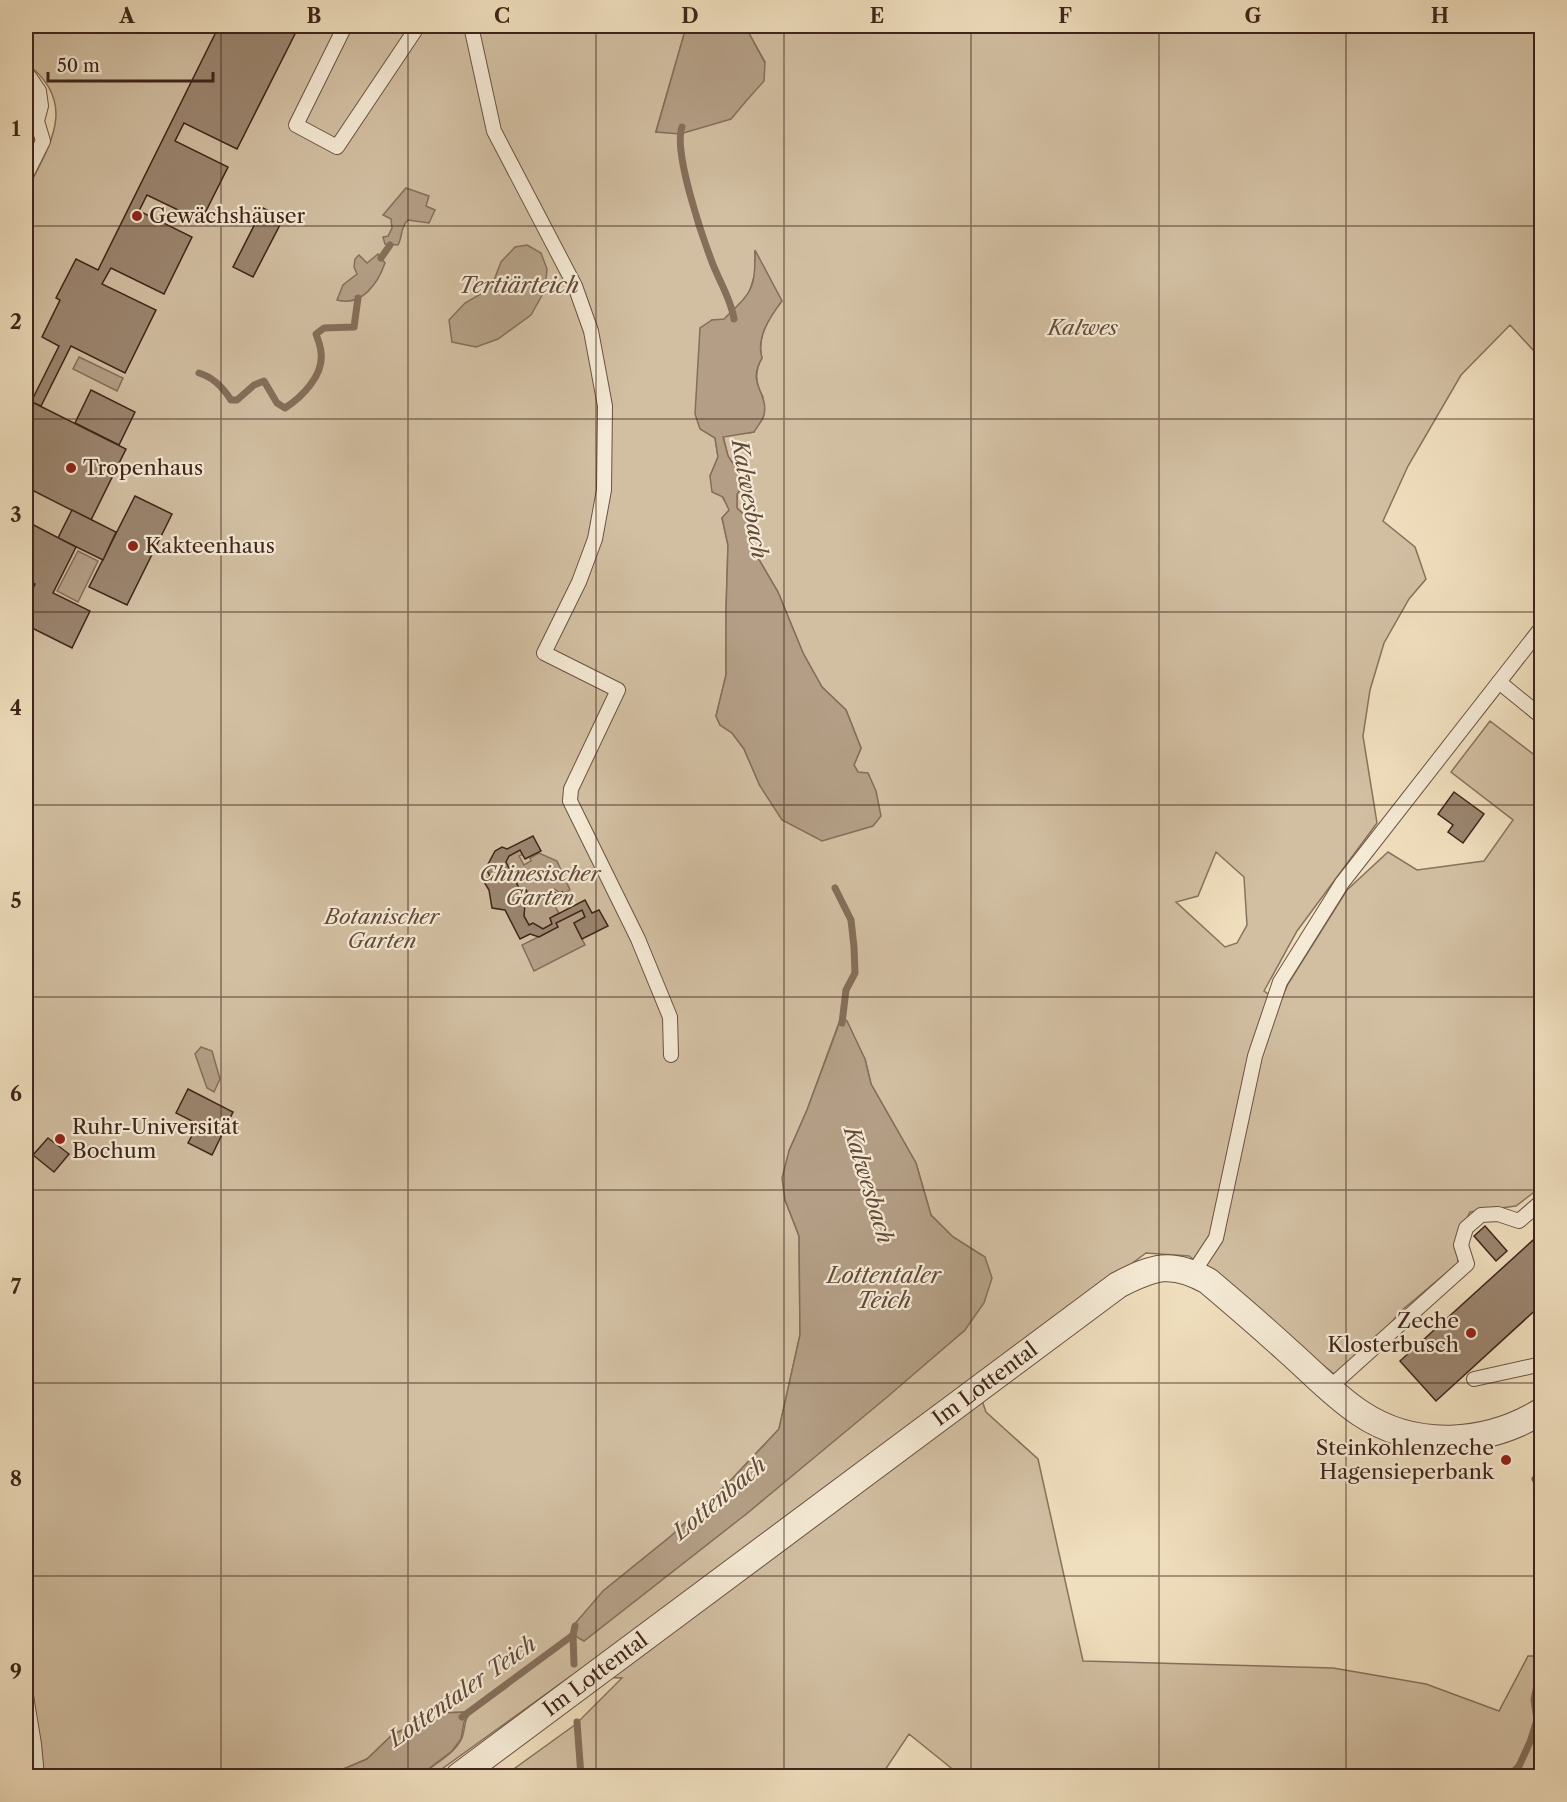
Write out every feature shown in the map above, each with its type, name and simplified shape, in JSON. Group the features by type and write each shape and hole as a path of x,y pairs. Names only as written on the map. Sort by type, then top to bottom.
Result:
{"street":[{"name":"Im Lottental","path":"459,1776 1118,1285 1154,1269 1181,1269 1208,1281 1359,1413 1395,1431 1455,1439 1487,1435 1521,1424 1542,1411"}],"lane":[{"path":"345,26 296,125 337,147 418,26"},
{"path":"471,26 494,131 575,286 591,331 600,376 605,414 604,490 595,539 579,582 544,653 618,690 571,789 570,801 638,939 670,1017 671,1055"},
{"path":"26,72 39,91 41,106 37,121 42,141 26,175"},
{"path":"1193,1273 1216,1238 1254,1056 1280,982 1342,883 1542,627"},
{"path":"1499,682 1542,717"},
{"path":"1329,1388 1467,1264 1461,1245 1466,1228 1481,1215 1498,1214 1519,1221 1542,1201"},
{"path":"1474,1379 1542,1364"},
{"path":"26,1696 37,1776"}],"green space":[{"path":"26,26 684,26 685,31 656,131 765,62 745,26 1541,26 1541,352 1533,350 1510,325 1461,375 1408,466 1383,521 1415,547 1426,579 1409,599 1384,643 1370,690 1363,736 1377,823 1297,931 1264,991 1280,1002 1288,984 1347,890 1388,852 1417,870 1484,861 1513,820 1451,772 1490,721 1541,760 1541,1187 1516,1206 1470,1212 1457,1238 1458,1263 1401,1311 1367,1351 1338,1377 1189,1256 1146,1253 975,1380 986,1412 1038,1459 1083,1661 1333,1668 1426,1684 1499,1711 1528,1656 1541,1656 1541,1776 954,1776 951,1768 909,1734 881,1776 504,1776 576,1724 622,1678 571,1676 432,1776 419,1776 459,1744 468,1715 466,1712 442,1713 411,1725 391,1736 367,1759 327,1776 26,1776 26,192 50,142 55,125 56,109 52,94 42,78 26,63","holes":["755,251 781,301 768,321 762,336 762,358 756,378 763,397 754,432 723,436 728,456 746,483 737,494 737,508 745,516 758,558 778,592 803,653 822,687 846,710 861,748 854,765 858,772 760,786 744,749 732,733 720,725 716,716 726,675 728,545 722,518 730,510 710,476 718,457 715,438 712,320 724,320 748,296 755,274","1216,852 1244,877 1247,925 1237,943 1225,947 1176,902 1198,896","841,1017 865,1059 871,1084 916,1163 931,1215 953,1237 985,1257 965,1330 745,1515 603,1591 671,1536 730,1481 779,1429 800,1335 799,1236 785,1200 789,1151 807,1110"]}],"water":[{"path":"684,26 745,26 765,63 764,81 731,119 680,134 656,132 685,31"},
{"path":"406,188 429,196 426,206 435,210 429,223 408,220 398,245 385,244 383,237 388,236 392,228 391,219 383,215"},
{"name":"Tertiärteich","path":"527,245 541,253 547,269 545,290 531,315 498,339 476,347 452,342 449,320 465,303 491,288 501,262 515,247"},
{"path":"755,250 782,301 768,321 762,336 762,358 756,375 764,400 763,417 754,432 723,437 728,456 746,483 737,494 737,508 745,516 758,558 778,592 803,653 822,687 846,710 861,748 854,765 858,772 868,773 876,791 881,816 873,826 822,841 782,820 760,786 744,749 732,733 720,725 716,716 726,675 728,545 722,518 729,510 723,497 712,492 710,476 718,457 715,438 700,429 695,414 700,328 712,320 724,319 746,296 753,283"},
{"path":"378,254 385,263 368,292 354,300 337,300 343,285 357,274 354,267 355,259 359,255 367,263"},
{"path":"79,357 123,378 117,391 73,369"},
{"path":"78,551 98,561 78,602 57,591"},
{"path":"523,846 527,852 519,856 524,865 539,853 557,861 570,890 562,894 554,889 548,895 559,913 550,918 552,924 543,929 533,923 529,925 524,916 522,904 531,899 526,890 521,892 514,878 504,883 502,861"},
{"path":"582,910 585,917 574,923 585,945 534,971 522,945 558,927 556,923"},
{"name":"Lottentaler Teich","path":"842,1016 847,1021 865,1059 871,1084 916,1163 931,1215 953,1237 985,1257 992,1278 984,1303 965,1330 886,1398 745,1515 584,1641 573,1635 572,1627 603,1591 671,1536 730,1481 779,1429 800,1335 799,1236 785,1200 782,1178 789,1151"},
{"path":"201,1047 212,1051 220,1079 214,1092 207,1088 195,1054"},
{"name":"Lottentaler Teich","path":"466,1712 469,1715 464,1722 461,1739 452,1751 419,1776 327,1776 367,1759 391,1736 411,1725 442,1713"}],"building":[{"name":"Gewächshäuser","path":"219,26 299,26 237,149 184,123 175,141 228,167 201,221 147,195 139,211 192,237 164,294 111,268 102,284 156,310 125,373 71,346 41,406 31,402 59,346 42,337 60,300 56,298 76,259 98,270"},
{"path":"263,208 283,219 253,277 233,267"},
{"path":"91,390 135,412 119,445 75,423"},
{"name":"Tropenhaus","path":"26,399 126,449 91,520 26,487"},
{"name":"Kakteenhaus","path":"135,496 172,514 127,605 89,587"},
{"path":"72,510 116,532 103,560 58,538"},
{"path":"26,521 76,547 53,593 90,611 72,648 26,625 26,603 35,584 26,579"},
{"path":"1454,792 1484,814 1463,843 1448,832 1453,825 1438,814"},
{"path":"533,836 541,851 525,859 520,850 509,856 506,862 521,892 526,890 531,900 525,903 524,916 529,925 533,923 543,929 552,924 550,918 585,900 592,913 599,910 608,926 582,939 574,923 585,917 582,910 556,923 558,927 539,937 530,934 520,939 505,910 492,908 489,890 483,880 490,877 486,868 495,851 502,847 507,849"},
{"path":"552,891 557,894 562,892 561,898 564,902 555,906 548,900 553,896"},
{"path":"188,1089 233,1112 212,1155 188,1143 198,1124 176,1113"},
{"path":"48,1138 69,1154 54,1172 33,1155"},
{"path":"1485,1226 1507,1251 1496,1261 1474,1236"},
{"name":"Zeche Klosterbusch","path":"1542,1232 1542,1304 1436,1401 1400,1361"}],"waterway":[{"name":"Kalwesbach","path":"682,127 681,155 690,194 707,250 728,297 734,319"},
{"path":"381,258 390,245"},
{"path":"199,373 218,384 231,400 237,400 254,385 264,381 277,403 285,408 305,392 319,369 321,351 316,334 324,328 354,327 358,298"},
{"name":"Kalwesbach","path":"835,888 851,920 854,947 855,973 846,990 842,1023"},
{"path":"1535,1479 1542,1490"},
{"name":"Lottenbach","path":"574,1664 575,1626"},
{"name":"Lottentaler Teich","path":"462,1717 573,1635"},
{"path":"1512,1776 1530,1742 1537,1720 1534,1700 1542,1660"},
{"name":"Lottenbach","path":"577,1722 581,1776"}],"place":[{"name":"Gewächshäuser","path":"137,216"},
{"name":"Tropenhaus","path":"71,468"},
{"name":"Kakteenhaus","path":"133,546"},
{"name":"Ruhr-Universität Bochum","path":"60,1139"},
{"name":"Zeche Klosterbusch","path":"1471,1333"},
{"name":"Steinkohlenzeche Hagensieperbank","path":"1506,1460"}],"park label":[{"name":"Kalwes","path":"1083,328"},
{"name":"Chinesischer Garten","path":"540,886"},
{"name":"Botanischer Garten","path":"382,929"}]}
